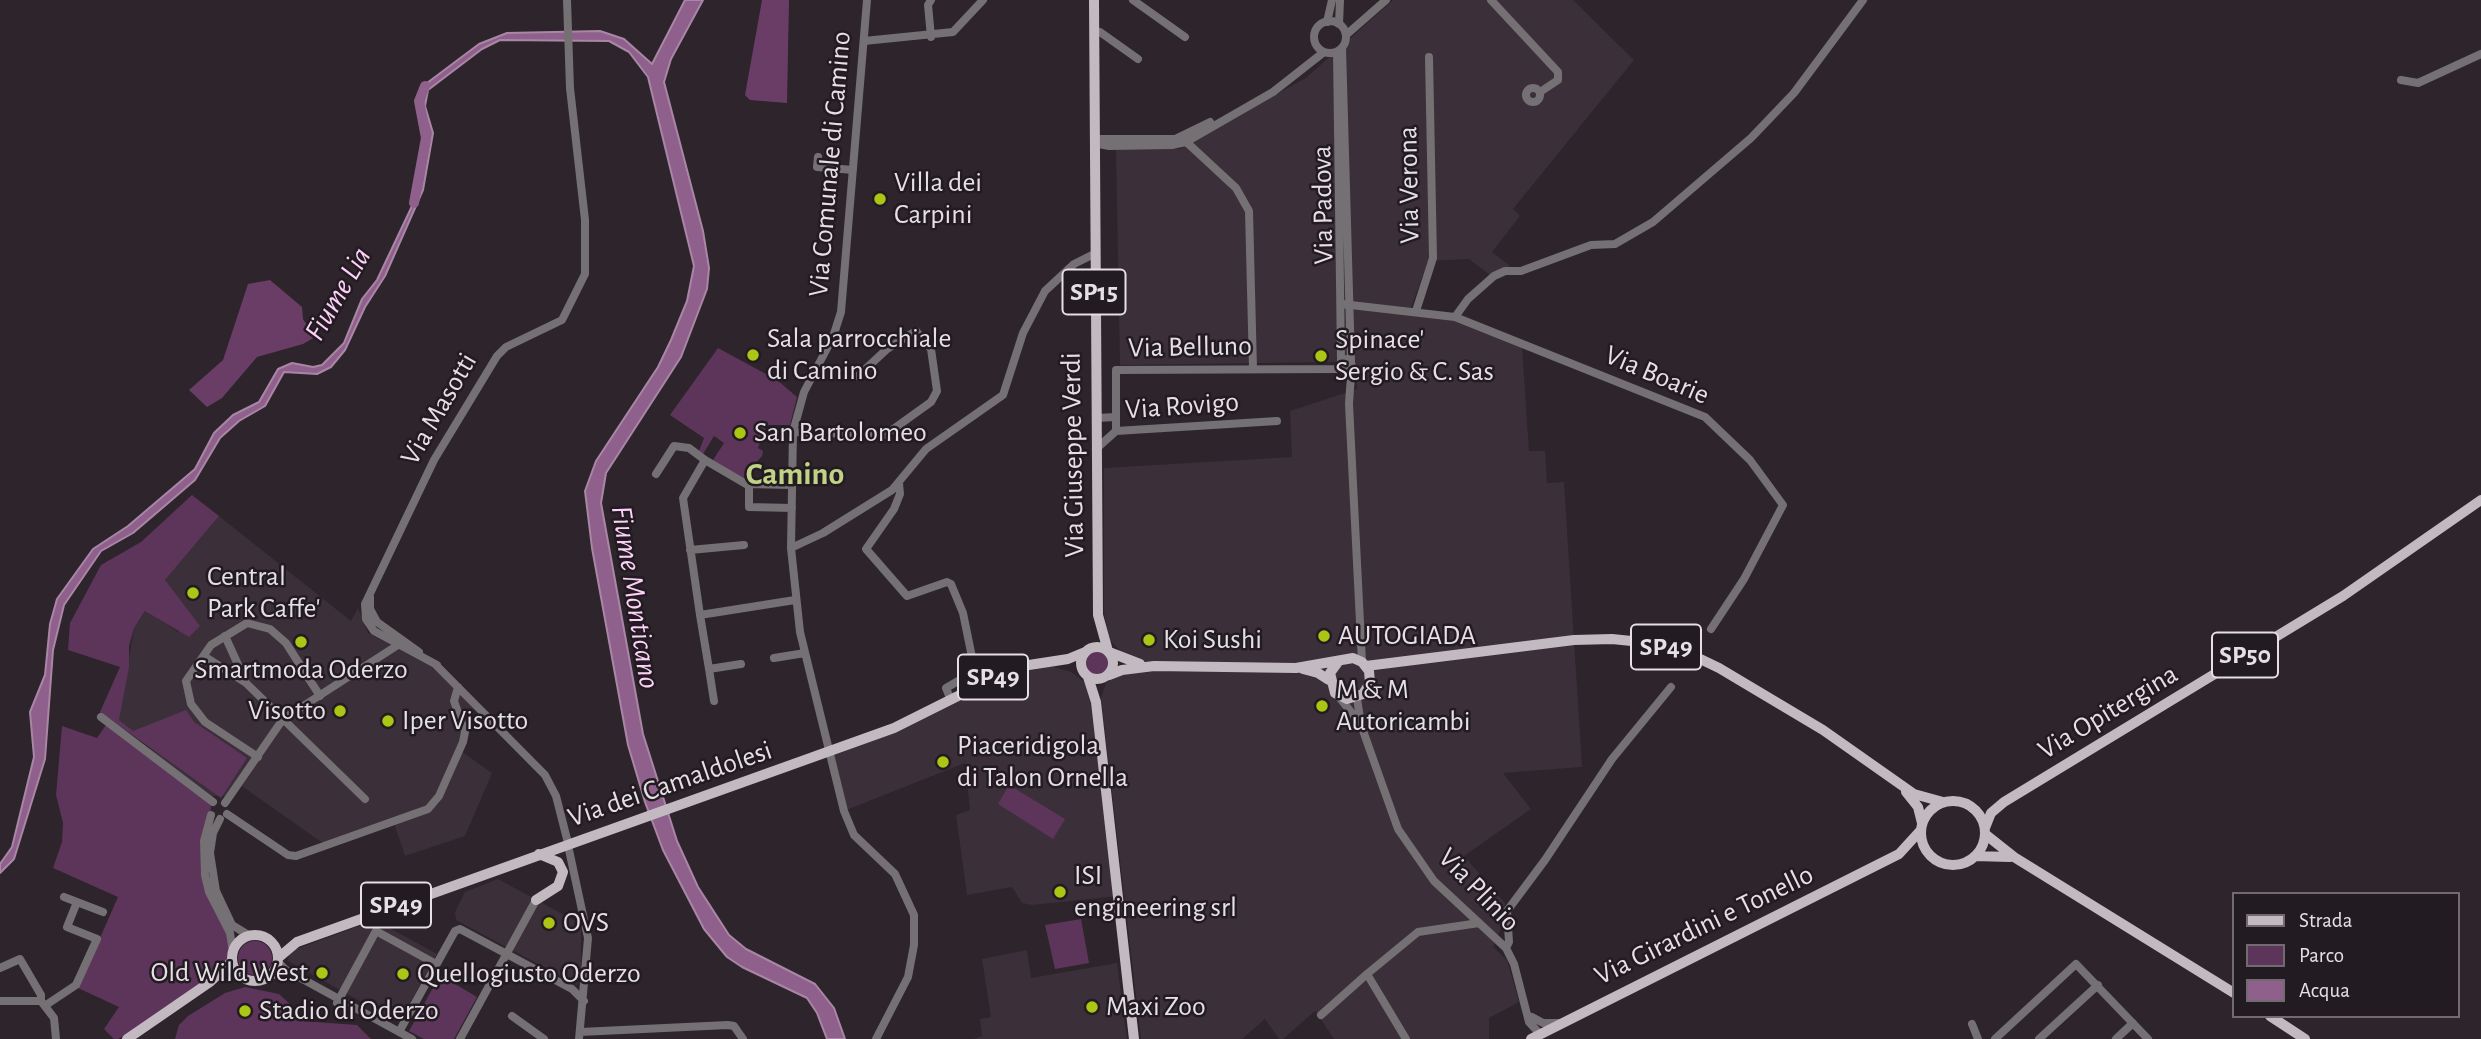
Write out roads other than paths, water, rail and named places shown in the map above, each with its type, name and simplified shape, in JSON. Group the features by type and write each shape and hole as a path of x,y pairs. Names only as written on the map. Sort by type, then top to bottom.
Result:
{"main road":[{"name":"Via Giuseppe Verdi","path":"1094,0 1098,615 1108,651"},
{"name":"Via Opitergina","path":"1985,831 1991,813 2004,802 2343,596 2481,500"},
{"name":"Via Giuseppe Verdi","path":"1086,651 1098,615"},
{"name":"SP49","path":"1086,675 1097,680 1128,668 1154,666 1296,668 1343,660 1364,664 1398,664 1467,651 1582,640 1651,643 1694,656 1720,668 1823,730 1920,797 1943,802 1953,800 1972,807"},
{"name":"SP49","path":"1086,651 1098,647 1129,662 1154,666"},
{"name":"Via dei Camaldolesi","path":"271,943 297,942 830,752 894,728 1016,667 1054,662 1086,651"},
{"path":"1086,651 1081,660 1095,697 1134,1039"},
{"path":"1099,731 1101,692 1113,666 1108,651"},
{"path":"1343,660 1330,673 1329,680 1337,694 1347,699 1357,698"},
{"name":"Via dei Camaldolesi","path":"1054,662 1086,675"},
{"path":"1364,664 1370,682"},
{"name":"SP49","path":"1357,698 1370,682 1398,664"},
{"name":"SP49","path":"1296,668 1318,673 1329,680"},
{"name":"SP49","path":"1899,784 1915,802 1930,855"},
{"path":"1921,827 1930,810 1943,802"},
{"name":"Via Opitergina","path":"1972,807 1986,808 2004,802"},
{"path":"1972,807 1985,831 2014,857 2232,992"},
{"name":"Via Girardini e Tonello","path":"1899,854 1921,827"},
{"path":"1975,856 1985,831"},
{"name":"Via Girardini e Tonello","path":"1533,1037 1899,854 1915,851 1930,855"},
{"path":"536,900 558,886 563,873 558,862 539,854"},
{"path":"1930,855 1947,864 1957,865 1975,856 2014,857"},
{"name":"SP49","path":"250,936 261,936 271,943"},
{"path":"127,1039 209,982 233,956 239,942 250,936"},
{"name":"Via dei Camaldolesi","path":"277,960 297,942"},
{"path":"271,943 277,960"},
{"path":"233,956 239,975"},
{"name":"SP49","path":"268,976 277,960"},
{"path":"209,982 239,975 252,981 268,976"},
{"path":"2273,1018 2305,1039"}],"street":[{"name":"Via Masotti","path":"437,665 397,646 374,631 366,619 365,604 434,460 497,356 506,347 562,320 585,274 585,220 573,117 567,0"},
{"name":"Via Comunale di Camino","path":"867,0 838,326 804,392 793,432 791,548 795,600 805,653 849,824 860,842 895,874 911,902 914,915 914,945 908,977 876,1039"},
{"path":"931,0 928,5 931,37"},
{"path":"864,41 931,37 953,32 983,0"},
{"path":"1133,0 1185,37"},
{"path":"1322,50 1315,39 1316,31 1327,22 1332,0"},
{"path":"1094,141 1172,145 1273,92 1322,50 1340,50 1343,30 1340,0"},
{"path":"1343,30 1379,0"},
{"path":"1343,30 1386,0"},
{"path":"1492,0 1558,72 1559,79 1540,92"},
{"path":"1455,317 1468,299 1494,276 1505,271 1521,271 1591,245 1615,244 1653,222 1684,193 1722,164 1777,111 1807,78 1863,0"},
{"path":"1327,22 1343,30"},
{"path":"1094,32 1100,32 1138,58"},
{"name":"Via Padova","path":"1340,50 1345,304 1352,364 1349,404"},
{"path":"2401,80 2418,83 2481,54"},
{"name":"Via Verona","path":"1416,310 1433,258 1429,57"},
{"path":"1095,119 1112,142"},
{"path":"1184,139 1236,188 1249,211 1253,369"},
{"path":"1094,161 1112,142"},
{"path":"817,157 817,166 853,170"},
{"path":"791,548 824,533 899,483 926,449 1003,395 1028,321 1045,291 1074,264 1094,254"},
{"name":"Via Boarie","path":"1345,304 1416,310 1455,317 1705,417 1750,460 1783,501 1783,508 1744,579 1711,629"},
{"name":"Via Padova","path":"1345,304 1339,366 1349,404"},
{"path":"793,432 885,435 935,399 937,391 931,349 916,331 887,349 858,376"},
{"name":"Via Belluno","path":"1116,417 1116,370 1253,369 1352,364"},
{"path":"1349,404 1364,664"},
{"path":"1116,417 1114,433 1096,423 1116,417"},
{"name":"Via Rovigo","path":"1096,449 1114,433 1277,421"},
{"path":"656,474 674,446 688,448 749,484 792,485"},
{"path":"705,460 684,494 714,701"},
{"path":"899,483 900,494 894,509 866,549 907,596 947,582 951,584 963,613 973,662 972,673 946,688 950,698"},
{"path":"749,484 749,507 792,508"},
{"path":"690,550 744,545"},
{"name":"Via Masotti","path":"374,584 369,603 372,614 381,626 437,665 545,775 555,796 567,839"},
{"path":"700,615 795,600"},
{"path":"258,757 205,722 191,704 185,684 211,645 249,622 270,629 286,643 320,696"},
{"path":"225,636 246,683"},
{"path":"1343,660 1362,640"},
{"path":"250,936 232,925 216,891 210,853 213,833 224,817 225,803 283,719 401,643 417,652"},
{"path":"774,658 805,653"},
{"path":"204,656 246,683 365,799"},
{"path":"709,669 741,664"},
{"path":"211,815 224,817 291,856 307,854 432,805 463,742 465,732 454,701 458,687"},
{"path":"1506,948 1509,942 1507,911 1545,860 1612,759 1671,687"},
{"name":"Via Plinio","path":"1337,694 1361,724"},
{"name":"Via Plinio","path":"1357,698 1361,724 1376,761 1392,816 1406,842 1434,881 1506,948 1514,964 1533,1037"},
{"path":"101,717 213,802 225,803"},
{"path":"213,802 204,841 205,876 209,892 230,933 233,956"},
{"path":"569,850 587,927 580,1036 728,1025 734,1026 743,1039"},
{"path":"64,897 103,912"},
{"path":"460,1039 536,900"},
{"path":"0,1001 43,1003 76,985 97,939 67,927 77,902"},
{"path":"1321,1015 1418,932 1479,923"},
{"path":"395,1036 455,932 460,929 572,989 584,1001"},
{"path":"338,1001 376,931 436,964"},
{"path":"0,968 20,959 56,1025 56,1039"},
{"path":"277,960 286,970 395,1036 412,1039"},
{"path":"1995,1039 2076,964 2148,1039"},
{"path":"268,976 283,974 338,1001"},
{"path":"1367,974 1406,1039"},
{"path":"572,989 585,985"},
{"path":"2039,1039 2098,985"},
{"path":"512,1016 544,1039"},
{"path":"1529,1017 1543,1023 1560,1023"},
{"path":"1529,1017 1533,1037"},
{"path":"2116,1039 2133,1023"},
{"path":"1972,1024 1978,1039"}],"water":[{"path":"685,0 703,0 671,59 664,82 703,231 709,268 707,289 681,357 606,473 601,503 643,734 677,841 698,887 729,935 746,949 815,984 834,1008 845,1039 827,1039 817,1013 807,998 727,957 704,929 663,850 628,745 592,548 585,491 596,461 658,367 687,301 694,266 648,77 629,52 609,41 500,40 482,49 428,90 425,106 433,133 423,190 385,276 365,307 345,350 331,367 317,374 284,372 265,406 239,421 220,438 195,480 133,533 101,551 64,605 53,650 45,759 14,859 0,873 0,864 12,847 34,757 30,712 45,675 50,624 57,599 93,549 128,526 195,469 214,433 233,415 259,402 278,369 292,363 313,367 322,365 344,343 362,299 377,280 413,204 427,147 427,127 419,97 423,86 479,44 507,33 600,31 624,39 652,64"}],"waterway":[{"name":"Fiume Lia","path":"414,203 426,138 419,101 425,86"}],"place":[{"name":"Villa dei Carpini","path":"880,199"},
{"name":"Sala parrocchiale di Camino","path":"753,355"},
{"name":"Spinace' Sergio & C. Sas","path":"1321,356"},
{"name":"San Bartolomeo","path":"740,433"},
{"name":"Central Park Caffe'","path":"193,593"},
{"name":"AUTOGIADA","path":"1324,636"},
{"name":"Koi Sushi","path":"1149,640"},
{"name":"Smartmoda Oderzo","path":"301,642"},
{"name":"M & M Autoricambi","path":"1322,706"},
{"name":"Visotto","path":"340,711"},
{"name":"Iper Visotto","path":"388,721"},
{"name":"Piaceridigola di Talon Ornella","path":"943,762"},
{"name":"ISI engineering srl","path":"1060,892"},
{"name":"OVS","path":"549,923"},
{"name":"Old Wild West","path":"322,973"},
{"name":"Quellogiusto Oderzo","path":"403,974"},
{"name":"Maxi Zoo","path":"1092,1007"},
{"name":"Stadio di Oderzo","path":"245,1011"}],"district":[{"name":"Camino","path":"795,474"}],"water label":[{"name":"Fiume Monticano","path":"635,597"}]}
